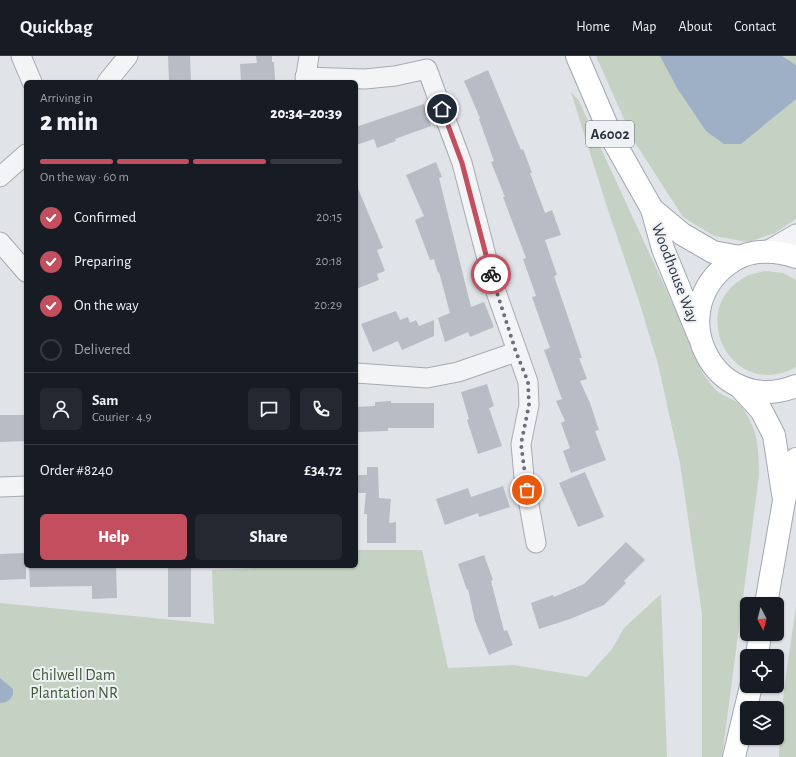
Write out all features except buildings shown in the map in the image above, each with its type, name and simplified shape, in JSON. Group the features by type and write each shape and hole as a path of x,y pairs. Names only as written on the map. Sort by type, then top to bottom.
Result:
{"main road":[{"name":"Woodhouse Way","path":"577,56 613,140 652,209 663,249 699,336"},
{"name":"Woodhouse Way","path":"652,209 682,234 713,252 740,257"},
{"name":"A6002","path":"796,257 787,254 765,252 753,253 740,257 723,267 713,278 703,295 698,315 699,336 708,359 716,370 728,380 739,386 757,392 772,392 785,390 796,386"},
{"name":"A6002","path":"739,386 761,410 774,435 784,501"},
{"name":"A6002","path":"767,597 784,501 796,459"},
{"path":"734,757 749,699"},
{"path":"749,745 749,757"}],"street":[{"path":"21,56 31,80"},
{"path":"109,80 128,56"},
{"path":"309,56 305,79 365,79 395,76 427,69 462,163 494,286 516,352 528,382 529,405 521,444 524,477 536,543"},
{"path":"0,177 24,156"},
{"path":"765,252 796,234"},
{"path":"0,242 24,270"},
{"path":"358,373 427,378 458,372 516,352"},
{"path":"0,487 24,486"}],"green space":[{"path":"596,56 796,56 796,219 775,233 748,242 714,236 683,217 634,141"},
{"path":"571,92 579,101 687,335 699,365 707,379 717,391 741,406 751,422 756,439 759,456 759,475 743,597 740,597 740,620 722,757 702,757 702,614 680,463 658,364 639,301 606,204"},
{"path":"766,271 783,273 796,280 796,367 773,375 752,372 735,362 723,346 718,327 719,308 729,289 749,275"},
{"name":"Chilwell Dam Plantation NR","path":"358,550 422,550 448,668 513,665 587,677 612,649 624,628 661,594 667,757 0,757 0,603 214,624 212,570 254,568 358,568"},
{"path":"796,606 796,757 779,757 780,745 784,745 783,701"}],"water":[{"path":"660,56 782,56 796,65 796,99 741,144 724,144 706,131 677,88"},
{"path":"0,678 13,689 13,694 8,701 0,703"}],"way so far":[{"path":"491,274 516,352 528,382 529,405 521,444 524,477 527,490"}],"route":[{"path":"442,109 462,163 491,274"}]}
